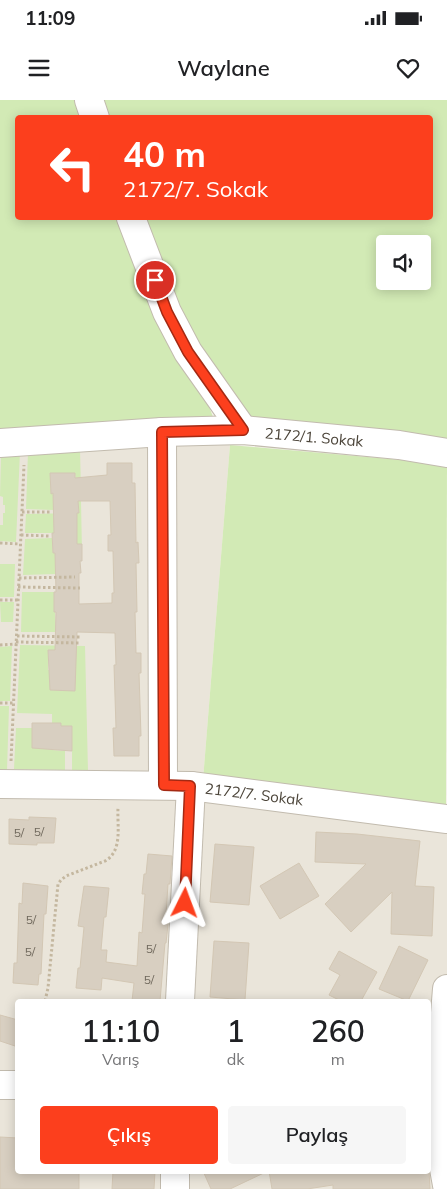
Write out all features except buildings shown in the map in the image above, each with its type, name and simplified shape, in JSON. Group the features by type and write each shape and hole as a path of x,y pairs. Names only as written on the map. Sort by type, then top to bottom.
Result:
{"street":[{"path":"89,100 94,115"},
{"path":"132,220 167,312 179,336 188,352 243,430"},
{"name":"2172/1. Sokak","path":"12,443 162,432 243,430 399,445 447,453"},
{"path":"162,432 164,785"},
{"name":"2172/7. Sokak","path":"5,784 190,786 447,819"},
{"path":"180,999 190,786"},
{"path":"447,989 438,1093 442,1164 447,1184"},
{"path":"0,1085 15,1085"},
{"path":"175,1174 175,1189"}],"path":[{"path":"5,784 14,703 22,512 12,443"},
{"path":"22,512 51,512"},
{"path":"21,535 49,536"},
{"path":"0,542 20,544"},
{"path":"19,578 75,577"},
{"path":"18,587 80,588"},
{"path":"0,600 18,600"},
{"path":"16,636 82,637"},
{"path":"0,644 81,643"},
{"path":"0,703 14,703"},
{"path":"45,999 58,884 66,876 111,858 115,852 117,844 118,785"}],"shaded area":[{"path":"154,442 230,445 203,780 447,806 447,1189 0,1189 0,454"}],"green space":[{"path":"0,100 82,100 87,115 15,115 15,220 125,220 200,383 215,422 0,436"},
{"path":"95,100 447,100 447,443 240,418 192,339 140,220 433,220 433,115 100,115"},
{"path":"230,445 447,464 446,806 203,780"},
{"path":"80,448 81,493 76,484 75,473 50,473 54,510 26,509 28,452"},
{"path":"20,452 16,542 0,541 0,525 3,525 3,513 5,513 3,497 0,496 1,454"},
{"path":"78,501 81,501 82,553 80,553 77,544 77,533 25,533 26,514 79,513"},
{"path":"52,538 53,553 55,553 55,574 23,575 25,539"},
{"path":"0,564 15,564 14,597 0,597"},
{"path":"22,592 54,592 56,632 21,632"},
{"path":"0,602 14,602 13,622 1,622"},
{"path":"20,645 85,646 88,771 72,771 72,726 61,726 61,723 52,723 52,714 17,713","holes":["48,650 75,671 48,670"]},
{"path":"12,646 10,701 0,701 0,647"},
{"path":"0,706 9,706 7,770 0,770"},
{"path":"16,728 32,728 32,748 52,748 52,750 65,751 65,770 14,769"}],"route":[{"path":"155,280 167,312 188,352 243,430 162,432 164,785 190,786 185,903"}]}
